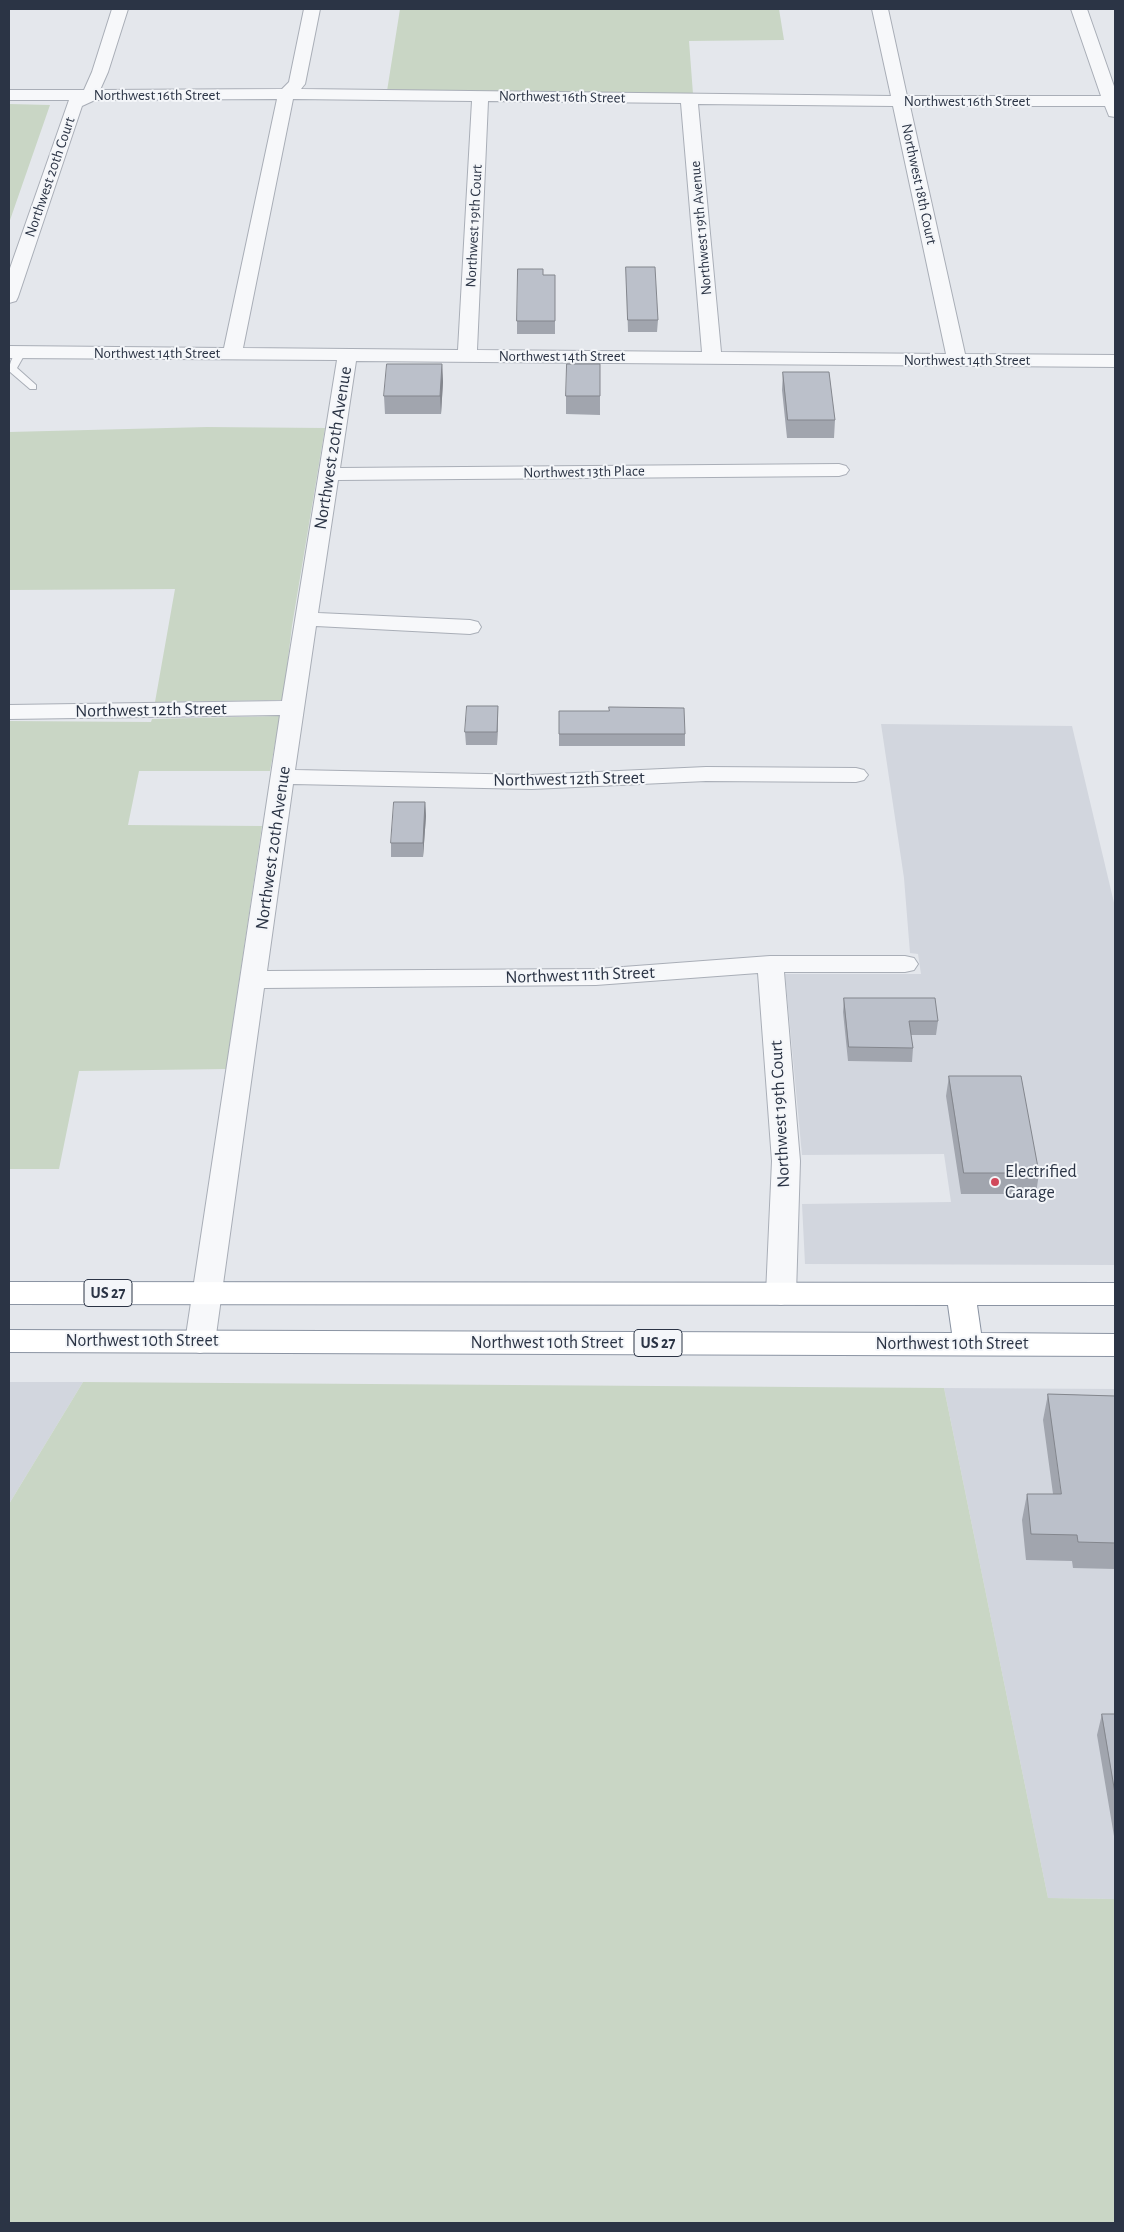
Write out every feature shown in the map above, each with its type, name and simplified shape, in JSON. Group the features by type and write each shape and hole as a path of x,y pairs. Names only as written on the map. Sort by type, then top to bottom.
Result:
{"highway":[{"name":"US 27","path":"9,1292 206,1294 1115,1294"},
{"path":"960,1294 968,1344"},
{"name":"Northwest 10th Street","path":"9,1341 1115,1345"}],"street":[{"name":"Northwest 20th Court","path":"9,297 75,103 89,96 100,72 120,9"},
{"path":"232,354 286,94 296,84 312,9"},
{"name":"Northwest 18th Court","path":"880,9 958,360"},
{"path":"1079,9 1114,105"},
{"name":"Northwest 16th Street","path":"9,95 286,94 1114,105"},
{"name":"Northwest 19th Court","path":"467,356 480,96"},
{"name":"Northwest 19th Avenue","path":"689,98 712,358"},
{"name":"Northwest 14th Street","path":"13,361 232,354 1115,361"},
{"name":"Northwest 20th Avenue","path":"200,1342 282,777 347,355"},
{"name":"Northwest 13th Place","path":"329,474 839,470"},
{"path":"306,618 470,627"},
{"name":"Northwest 12th Street","path":"9,712 294,708"},
{"name":"Northwest 12th Street","path":"282,777 532,782 706,774 856,776"},
{"name":"Northwest 19th Court","path":"770,964 786,1161 781,1294"},
{"name":"Northwest 11th Street","path":"254,980 596,978 770,964 905,964"}],"lane":[{"path":"13,361 33,387"}],"shaded area":[{"path":"881,724 1072,726 1115,907 1115,1265 805,1264 802,1204 951,1202 944,1154 802,1155 785,974 921,974 918,954 910,953 904,878"},
{"path":"9,1382 83,1382 9,1504"},
{"path":"944,1388 1115,1389 1115,1899 1048,1898"}],"green space":[{"path":"400,9 779,9 784,40 689,41 693,94 387,91"},
{"path":"9,104 50,105 9,223"},
{"path":"207,427 325,428 292,626 283,700 155,702 175,589 9,590 9,432"},
{"path":"280,716 270,771 139,771 128,825 262,826 226,1069 79,1071 59,1169 9,1169 9,721 151,722 152,719"},
{"path":"83,1382 944,1388 1048,1898 1115,1899 1115,2223 9,2223 9,1504"}],"building":[{"path":"626,267 655,267 658,320 628,320"},
{"path":"518,269 543,269 543,275 555,275 555,321 517,321"},
{"path":"387,364 442,364 440,396 384,396"},
{"path":"567,364 600,364 600,396 566,396"},
{"path":"783,372 829,372 835,420 788,420"},
{"path":"467,706 498,706 497,732 465,732"},
{"path":"609,707 684,708 685,734 559,734 559,711 609,711"},
{"path":"394,802 425,802 423,843 391,843"},
{"path":"844,998 935,998 938,1021 909,1021 913,1048 849,1047"},
{"path":"949,1076 1021,1076 1039,1173 964,1173"},
{"path":"1048,1394 1115,1396 1115,1543 1078,1542 1077,1535 1031,1534 1027,1494 1061,1494"},
{"path":"1102,1714 1115,1714 1115,1793"}],"place":[{"name":"Electrified Garage","path":"995,1182"}]}
